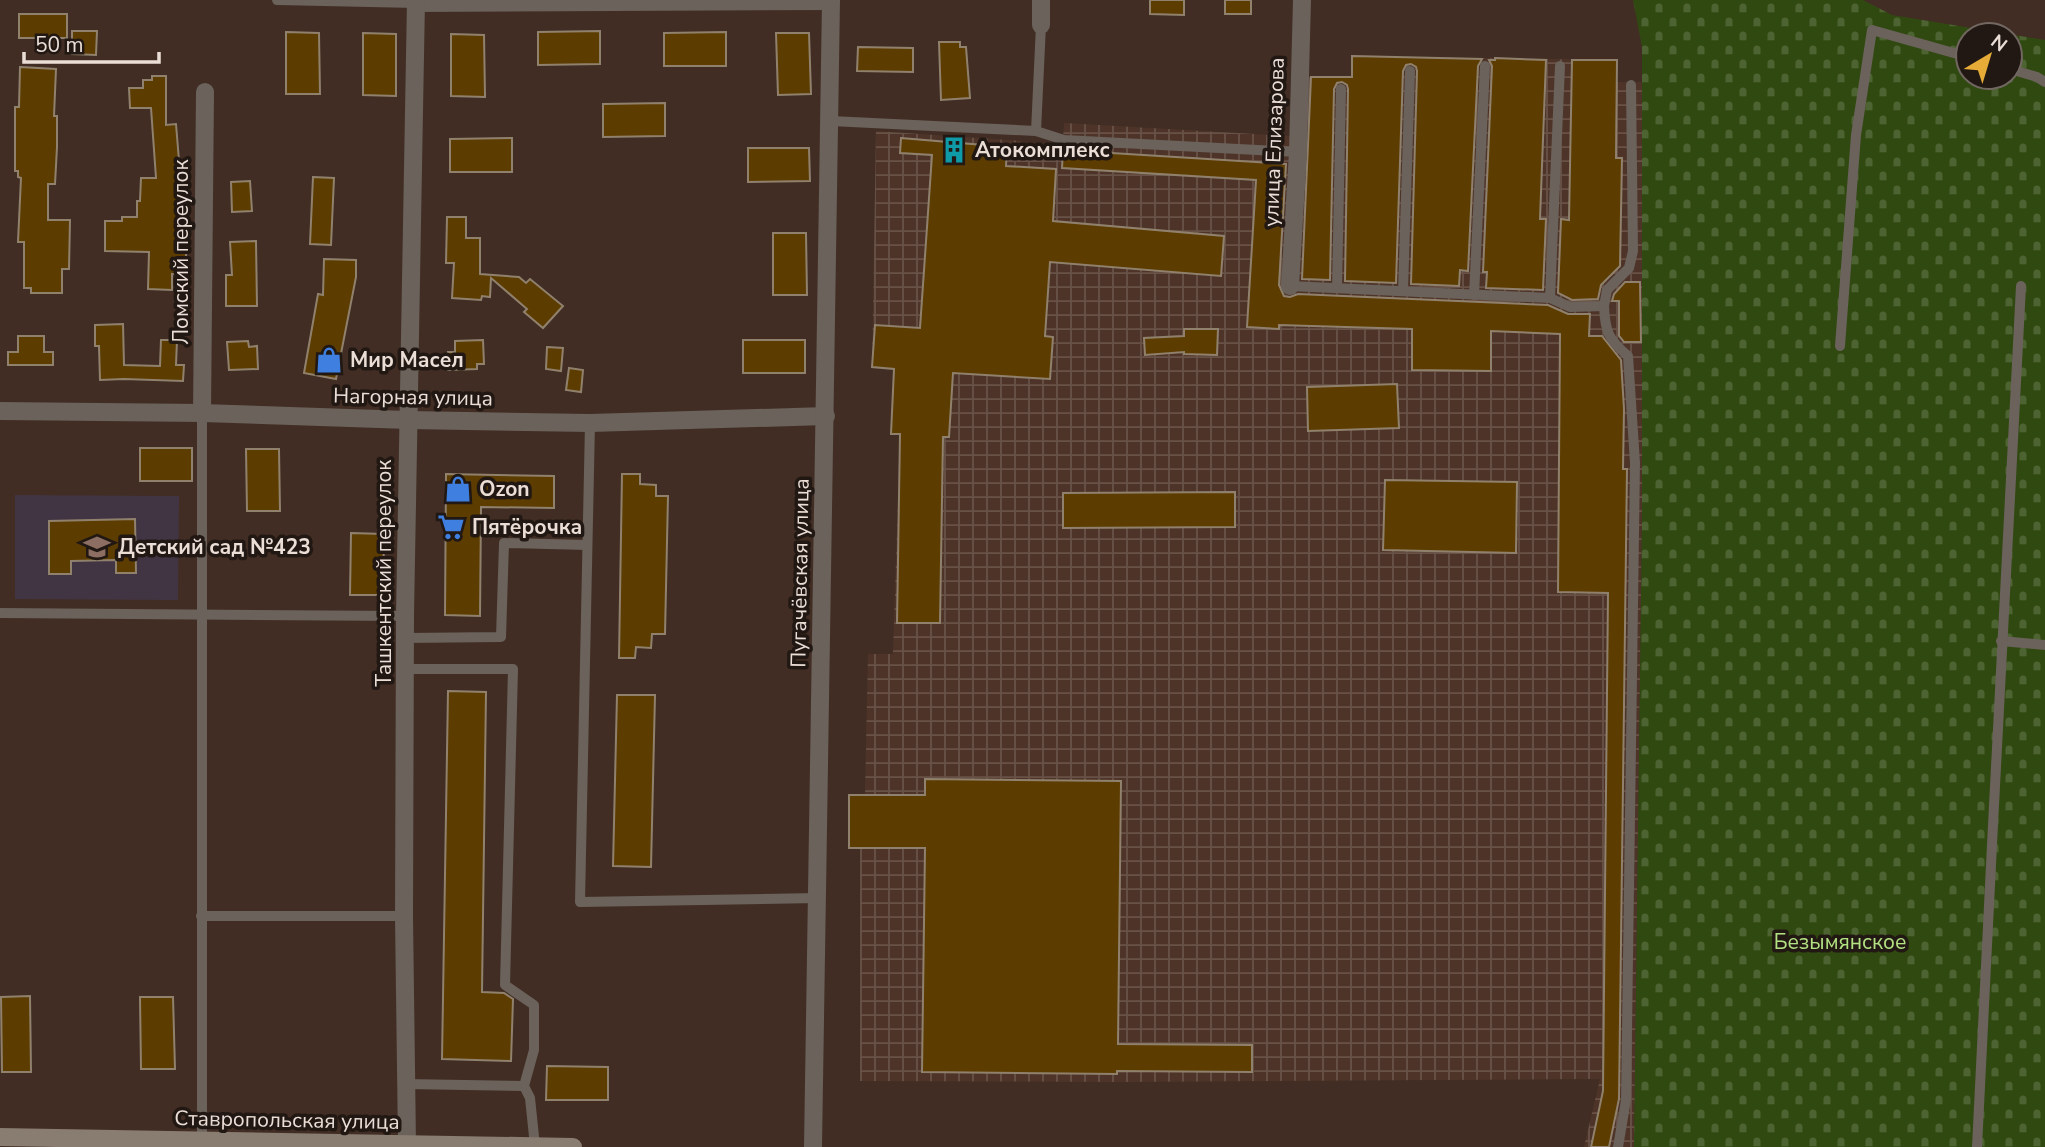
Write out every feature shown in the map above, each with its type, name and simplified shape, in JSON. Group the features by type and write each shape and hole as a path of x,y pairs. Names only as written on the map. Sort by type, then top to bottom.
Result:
{"street":[{"path":"1041,0 1041,25"},
{"name":"улица Елизарова","path":"1290,286 1298,152 1302,0"},
{"path":"416,1 831,1"},
{"name":"Ташкентский переулок","path":"407,1146 404,1084 405,616 416,1"},
{"name":"Пугачёвская улица","path":"813,1147 831,1"},
{"name":"Ломский переулок","path":"202,413 205,92"},
{"name":"Нагорная улица","path":"0,411 202,413 590,423 826,416"},
{"name":"Ставропольская улица","path":"0,1138 573,1147"}],"lane":[{"path":"277,0 416,1"},
{"path":"1036,131 1041,25"},
{"path":"1840,346 1856,135 1872,30 1954,53"},
{"path":"1474,295 1485,65"},
{"path":"1550,298 1560,66"},
{"path":"1403,291 1410,71"},
{"path":"2024,73 2045,82"},
{"path":"1618,1147 1626,1100 1635,463 1628,356 1614,344 1605,328 1604,306 1607,290 1629,268 1633,251 1631,85"},
{"path":"1337,288 1341,89"},
{"path":"831,121 1036,131 1064,140 1298,152"},
{"path":"1290,286 1550,298 1570,307 1604,306"},
{"path":"1977,1147 2021,286"},
{"path":"202,413 202,1141"},
{"path":"590,423 580,902 818,898"},
{"path":"406,638 501,637 504,543 587,545"},
{"path":"0,613 405,616"},
{"path":"2001,641 2045,645"},
{"path":"406,669 513,669 505,985 534,1005 534,1050 524,1086 530,1098 534,1146"},
{"path":"201,916 404,916"},
{"path":"404,1084 524,1086"}],"shaded area":[{"path":"1352,56 1617,60 1617,82 1642,82 1642,519 1634,1147 1584,1147 1600,1079 860,1081 860,848 849,848 849,795 865,794 868,654 893,654 900,435 891,434 894,369 872,367 876,131 1020,141 1062,156 1064,123 1307,137 1308,77 1352,77"},
{"name":"Детский сад №423","path":"15,495 179,496 178,600 15,599"}],"green space":[{"name":"Безымянское","path":"1633,0 1863,0 1892,15 1954,25 1954,91 2024,91 2024,37 2045,40 2045,1147 1634,1147 1642,519 1642,47"}],"building":[{"path":"1150,0 1184,0 1184,15 1150,14"},
{"path":"1225,0 1251,0 1251,14 1225,14"},
{"path":"19,14 67,14 67,38 19,38"},
{"path":"72,31 97,31 96,55 72,54"},
{"path":"600,31 600,64 538,65 538,32"},
{"path":"286,32 319,33 320,94 286,94"},
{"path":"726,32 726,66 664,66 664,33"},
{"path":"363,33 396,34 396,96 363,95"},
{"path":"776,33 809,33 811,94 778,95"},
{"path":"451,34 484,35 485,97 451,96"},
{"path":"939,42 960,42 960,47 966,47 970,98 941,100"},
{"path":"858,47 913,48 913,72 857,71"},
{"path":"1352,56 1482,59 1478,66 1468,271 1460,270 1459,286 1411,284 1417,71 1411,64 1406,65 1403,71 1396,283 1345,281 1348,89 1342,82 1337,83 1334,89 1330,280 1302,279 1311,77 1352,77"},
{"path":"1489,60 1546,60 1540,219 1546,219 1543,290 1486,288 1487,272 1483,272 1492,66"},
{"path":"1572,60 1617,60 1616,158 1622,158 1620,266 1601,285 1598,299 1572,300 1558,293 1561,219 1569,220"},
{"path":"20,67 56,69 54,116 57,116 57,147 55,184 48,184 48,220 70,220 69,269 62,269 62,293 31,293 31,288 24,288 24,242 18,242 21,178 18,177 18,171 15,171 15,107 19,107"},
{"path":"152,76 166,76 166,125 176,124 181,185 178,220 188,220 185,274 172,274 172,290 148,289 149,252 105,251 105,221 122,221 122,217 137,217 141,178 156,178 151,108 130,108 129,88 143,88 143,80 152,80"},
{"path":"665,103 665,136 603,137 603,104"},
{"path":"512,138 512,172 450,172 450,139"},
{"path":"901,138 1007,147 1006,166 1056,169 1053,221 1224,236 1221,276 1050,262 1045,336 1053,337 1050,379 953,373 949,437 943,437 940,623 897,623 900,434 891,434 894,369 872,367 875,325 920,328 932,155 900,153"},
{"path":"748,148 809,148 810,181 748,182"},
{"path":"1063,150 1286,164 1279,285 1284,296 1298,294 1548,305 1568,314 1590,314 1589,336 1602,336 1621,360 1624,409 1623,469 1627,469 1619,1099 1609,1147 1591,1147 1603,1091 1608,593 1558,592 1560,334 1491,331 1491,371 1412,370 1412,329 1279,325 1279,329 1247,327 1256,180 1062,168"},
{"path":"313,177 334,178 331,245 310,244"},
{"path":"250,181 252,211 232,212 231,182"},
{"path":"447,217 466,217 466,238 480,238 480,274 519,277 526,283 530,279 563,306 543,328 524,312 527,309 491,278 490,297 482,296 481,300 452,298 454,263 446,263"},
{"path":"773,233 806,233 807,295 773,295"},
{"path":"256,241 257,306 226,306 226,275 232,275 230,242"},
{"path":"324,259 356,260 356,277 336,379 304,373 318,294 323,295"},
{"path":"1625,282 1640,282 1641,342 1624,342 1619,336 1619,301 1612,301 1614,294"},
{"path":"123,324 124,365 160,366 161,340 177,340 176,365 184,365 183,381 100,380 95,325"},
{"path":"1184,329 1218,329 1217,355 1184,352 1145,355 1144,338 1184,336"},
{"path":"18,336 44,336 44,352 53,352 53,365 8,365 8,352 18,352"},
{"path":"483,340 484,364 477,364 477,369 448,370 448,352 455,352 455,341"},
{"path":"743,340 805,340 805,373 743,373"},
{"path":"248,341 249,347 257,346 258,369 229,370 227,342"},
{"path":"547,347 563,348 561,371 546,369"},
{"path":"569,368 583,370 581,392 566,390"},
{"path":"1397,384 1399,428 1308,431 1307,387"},
{"path":"140,448 192,448 192,481 140,481"},
{"path":"246,449 279,449 280,511 247,511"},
{"path":"446,474 554,476 554,508 481,507 480,616 445,615"},
{"path":"622,474 640,474 640,484 656,485 656,496 668,496 665,634 652,634 651,648 636,647 635,658 619,658"},
{"path":"1385,480 1517,482 1516,553 1383,550"},
{"path":"1235,492 1235,527 1063,528 1063,493"},
{"path":"135,519 136,573 116,573 116,560 71,561 71,574 49,574 49,521"},
{"path":"351,533 384,534 383,595 350,595"},
{"path":"448,691 486,692 482,992 504,993 513,999 511,1061 442,1059"},
{"path":"617,695 655,695 651,867 613,866"},
{"path":"925,779 1121,781 1118,1044 1252,1045 1252,1072 922,1072 925,848 849,848 849,795 925,795"},
{"path":"30,996 31,1072 2,1072 1,997"},
{"path":"140,997 173,997 175,1069 141,1069"},
{"path":"547,1066 608,1067 608,1100 546,1100"}],"place":[{"name":"Атокомплекс","path":"954,150"},
{"name":"Мир Масел","path":"329,360"},
{"name":"Ozon","path":"458,489"},
{"name":"Пятёрочка","path":"451,527"},
{"name":"Детский сад №423","path":"97,547"}]}
